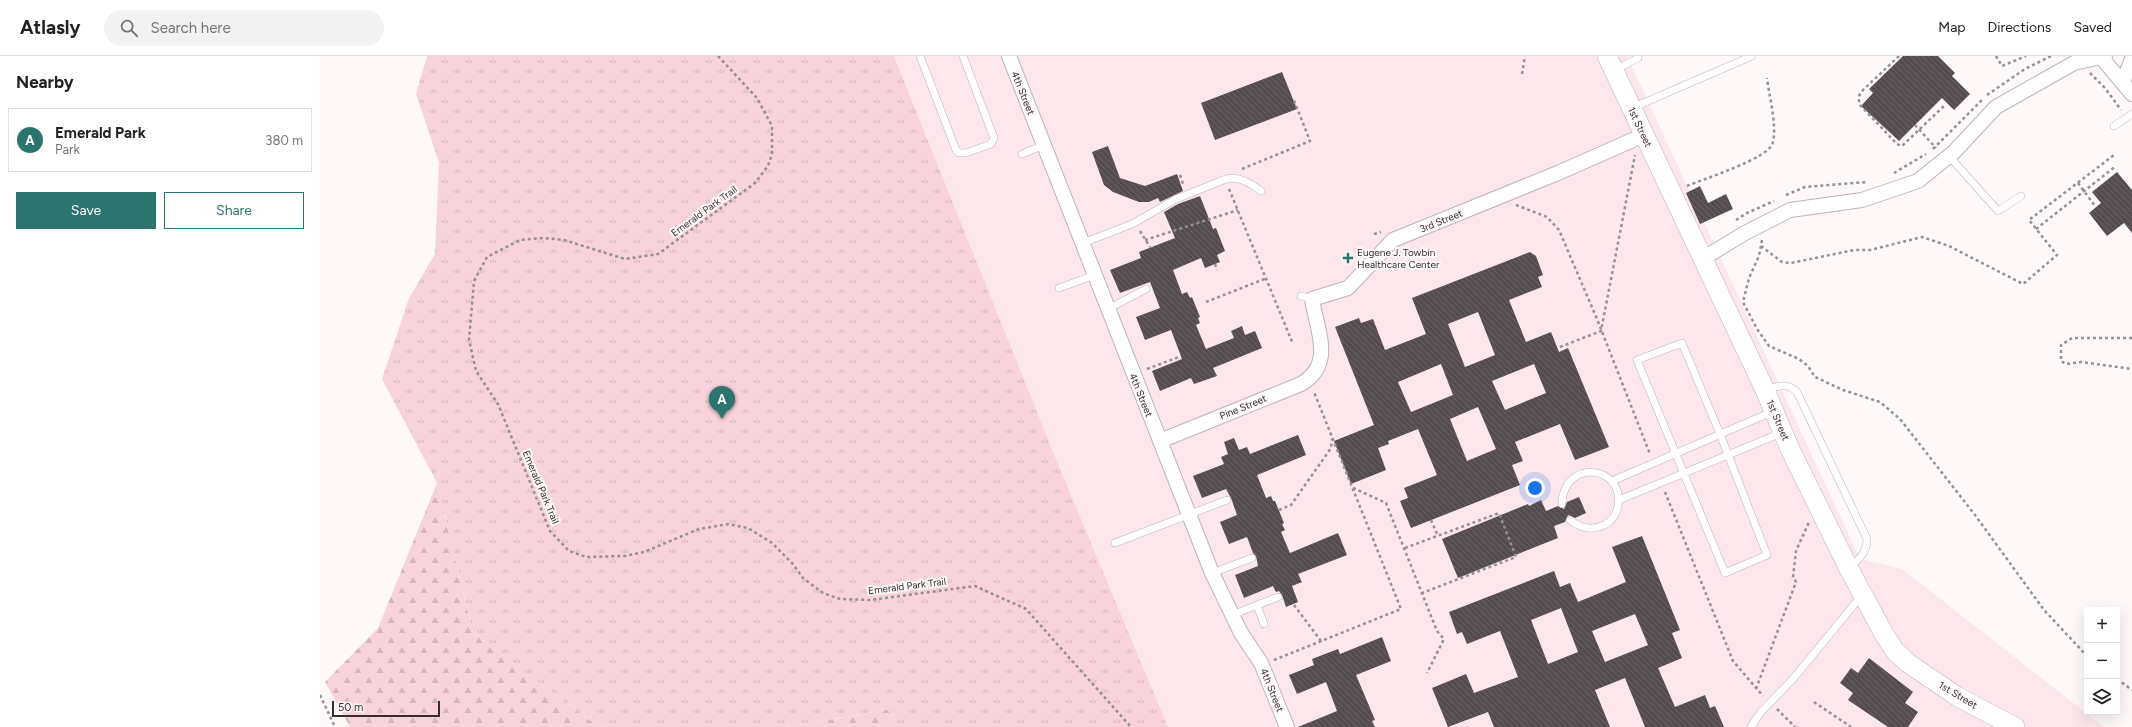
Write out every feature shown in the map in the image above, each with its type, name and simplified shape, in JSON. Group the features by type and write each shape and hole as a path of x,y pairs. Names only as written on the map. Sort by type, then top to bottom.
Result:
{"street":[{"name":"4th Street","path":"1009,56 1083,243 1107,310 1212,573 1241,633 1262,663 1287,727"},
{"path":"1702,259 1790,210 1862,200 1918,181 1948,157 1996,107 2074,63 2103,57 2132,94"},
{"path":"2123,82 2132,59"},
{"name":"1st Street","path":"1610,63 1765,390 1783,432 1862,595 1895,651 1908,663 1958,697 2015,727"},
{"name":"3rd Street","path":"1320,364 1322,351 1307,297 1348,288 1393,240 1558,173 1644,135"},
{"name":"Pine Street","path":"1160,441 1301,384 1313,376 1320,364"}],"lane":[{"path":"920,56 956,150 959,153 966,153 991,144 994,138 963,56"},
{"path":"1631,108 1752,56"},
{"path":"1610,63 1638,58"},
{"path":"2114,126 2132,114"},
{"path":"1022,154 1044,145"},
{"path":"1948,157 1998,211 2021,196"},
{"path":"1083,243 1135,222 1176,199 1226,179 1234,177 1261,191"},
{"path":"1059,288 1095,275"},
{"path":"1107,310 1146,289"},
{"path":"1682,343 1720,434 1767,555 1725,573 1675,453 1637,360 1682,343"},
{"path":"1765,390 1782,384 1791,386 1797,392 1867,539 1867,545 1862,556 1849,568"},
{"path":"1612,481 1774,411"},
{"path":"1619,500 1783,432"},
{"path":"1562,504 1565,487 1578,474 1596,472 1612,481 1618,493 1619,500 1618,510 1613,518 1601,526 1587,528 1577,526 1570,520"},
{"path":"1115,543 1227,500"},
{"path":"1212,573 1252,558"},
{"path":"1751,727 1760,713 1793,679 1862,595"},
{"path":"1232,615 1278,597"},
{"path":"1256,605 1264,624"}],"path":[{"name":"Emerald Park Trail","path":"718,56 757,98 772,126 772,154 768,166 755,183 658,254 625,259 564,240 544,238 520,240 488,257 474,281 469,340 476,371 498,404 550,531 569,550 586,556 625,556 644,552 699,529 728,524 748,528 772,543 808,582 823,593 840,599 870,600 975,586 1026,609 1131,727"},
{"path":"1521,56 1524,61"},
{"path":"1522,74 1525,56"},
{"path":"1899,56 1863,90 1859,96 1859,104 1897,144 1902,146 1945,105"},
{"path":"1996,56 2002,66 2026,56"},
{"path":"1888,176 1909,166 1935,147 1967,113 1992,90 2025,69 2051,56"},
{"path":"2088,73 2093,74 2121,110"},
{"path":"1680,189 1741,165 1769,151 1773,144 1773,129 1767,78"},
{"path":"1238,170 1310,141 1293,98"},
{"path":"1914,125 1935,147 1948,157"},
{"path":"1602,331 1635,154"},
{"path":"1761,246 1782,262 1791,264 1854,250 1870,250 1922,237 1949,246 2023,284 2058,255 2029,220 2114,155"},
{"path":"2036,229 2116,166"},
{"path":"1180,175 1183,184 1190,182"},
{"path":"1735,221 1747,213 1805,187 1870,182"},
{"path":"1227,183 1293,344"},
{"path":"2078,183 2095,206"},
{"path":"1511,203 1547,217 1559,230 1602,331 1650,455"},
{"path":"1145,240 1238,210"},
{"path":"1135,222 1150,247"},
{"path":"1767,222 1759,256 1749,278 1743,302 1758,330 1769,346 1799,358 1816,376 1843,390 1880,402 1900,419 1975,514 2044,610 2084,653"},
{"path":"1215,264 1217,270"},
{"path":"1206,302 1267,278"},
{"path":"1560,348 1602,331"},
{"path":"2132,338 2072,338 2061,345 2060,353 2061,361 2066,364 2081,362 2132,369"},
{"path":"1141,371 1178,357"},
{"path":"1270,661 1401,609 1311,385"},
{"path":"1279,510 1291,505 1331,448 1333,439"},
{"path":"1352,488 1386,503 1437,631 1444,639 1427,673"},
{"path":"1664,491 1733,661 1765,698"},
{"path":"1405,548 1500,513 1516,558 1422,593"},
{"path":"1431,520 1438,536"},
{"path":"1756,689 1796,582 1793,577 1796,551 1809,522"},
{"path":"1294,605 1321,641"},
{"path":"2120,681 2132,690"},
{"path":"320,695 335,727"},
{"path":"1814,702 1851,727"},
{"path":"1776,708 1795,727"}],"shaded area":[{"name":"Eugene J. Towbin Healthcare Center","path":"894,56 1627,56 1860,559 1902,569 2084,711 2084,715 2089,715 2104,727 1168,727 1056,459"}],"green space":[{"path":"427,56 894,56 1056,459 1168,727 895,727 891,709 786,727 608,727 596,725 473,633 437,483 382,379 409,298 435,254 439,163 416,94"},
{"path":"437,483 473,633 596,725 608,727 350,727 325,682 378,628"},
{"path":"891,709 895,727 786,727"}],"building":[{"path":"1903,56 1938,56 1955,73 1952,76 1970,94 1954,110 1942,98 1899,141 1861,106 1873,93 1869,89"},
{"path":"1282,72 1297,109 1215,140 1201,103"},
{"path":"1108,146 1120,178 1145,186 1177,174 1183,191 1160,202 1158,198 1149,202 1139,202 1113,192 1104,185 1092,152"},
{"path":"2117,172 2132,190 2132,233 2124,223 2107,236 2089,213 2101,203 2092,192"},
{"path":"1700,186 1708,203 1726,194 1733,209 1700,224 1686,193"},
{"path":"1200,196 1213,229 1216,228 1225,251 1217,255 1220,262 1205,268 1201,258 1173,270 1182,294 1187,292 1190,298 1192,297 1200,317 1198,318 1200,323 1196,325 1206,349 1234,338 1231,331 1242,326 1245,335 1255,331 1262,348 1213,368 1217,376 1194,384 1191,378 1160,391 1152,371 1182,359 1171,330 1145,340 1136,317 1160,308 1150,282 1120,293 1110,270 1141,258 1139,252 1175,238 1164,212 1178,204"},
{"path":"1530,252 1536,256 1543,275 1538,277 1542,287 1509,300 1526,342 1551,332 1559,352 1568,348 1609,447 1575,460 1560,424 1515,442 1523,461 1512,465 1520,485 1411,528 1400,501 1408,498 1404,488 1437,475 1418,429 1388,441 1389,444 1378,448 1386,470 1351,484 1334,441 1374,425 1335,327 1359,318 1361,323 1373,319 1385,350 1426,334 1412,298","holes":["1478,312 1495,355 1465,367 1448,324","1441,364 1453,395 1411,412 1398,382","1534,364 1546,393 1505,410 1492,381","1478,407 1496,449 1467,461 1450,419"]},
{"path":"1298,435 1306,455 1257,475 1266,498 1271,496 1273,501 1275,501 1284,523 1282,524 1285,530 1281,532 1290,553 1338,533 1347,555 1298,574 1302,582 1292,586 1298,602 1286,607 1282,595 1279,591 1276,592 1273,586 1244,598 1235,575 1258,566 1256,556 1253,553 1247,537 1229,544 1220,522 1237,515 1226,489 1202,498 1193,476 1224,464 1221,457 1228,454 1224,442 1234,438 1239,450 1247,447 1250,454"},
{"path":"1579,497 1586,513 1575,518 1568,515 1565,522 1554,526 1558,538 1458,578 1442,539 1541,500 1546,511 1558,506 1564,509 1567,502"},
{"path":"1642,536 1680,630 1672,633 1682,658 1658,668 1675,707 1705,695 1710,708 1715,706 1724,727 1645,727 1625,678 1595,690 1610,727 1494,727 1488,712 1448,727 1432,688 1466,674 1474,693 1518,677 1500,631 1467,644 1462,632 1457,634 1449,612 1554,571 1560,587 1570,583 1578,602 1626,582 1612,547","holes":["1561,608 1578,652 1548,664 1531,620","1635,614 1648,645 1605,662 1592,631"]},
{"path":"1382,637 1391,661 1356,675 1375,720 1372,721 1375,727 1298,727 1337,711 1326,682 1297,694 1289,675 1314,665 1312,659 1338,649 1340,654"},
{"path":"1869,658 1913,692 1905,703 1918,712 1908,727 1888,727 1848,700 1853,693 1840,683 1851,668 1858,673"}],"place":[{"name":"Eugene J. Towbin Healthcare Center","path":"1348,258"},
{"name":"Emerald Park","path":"722,419"}]}
